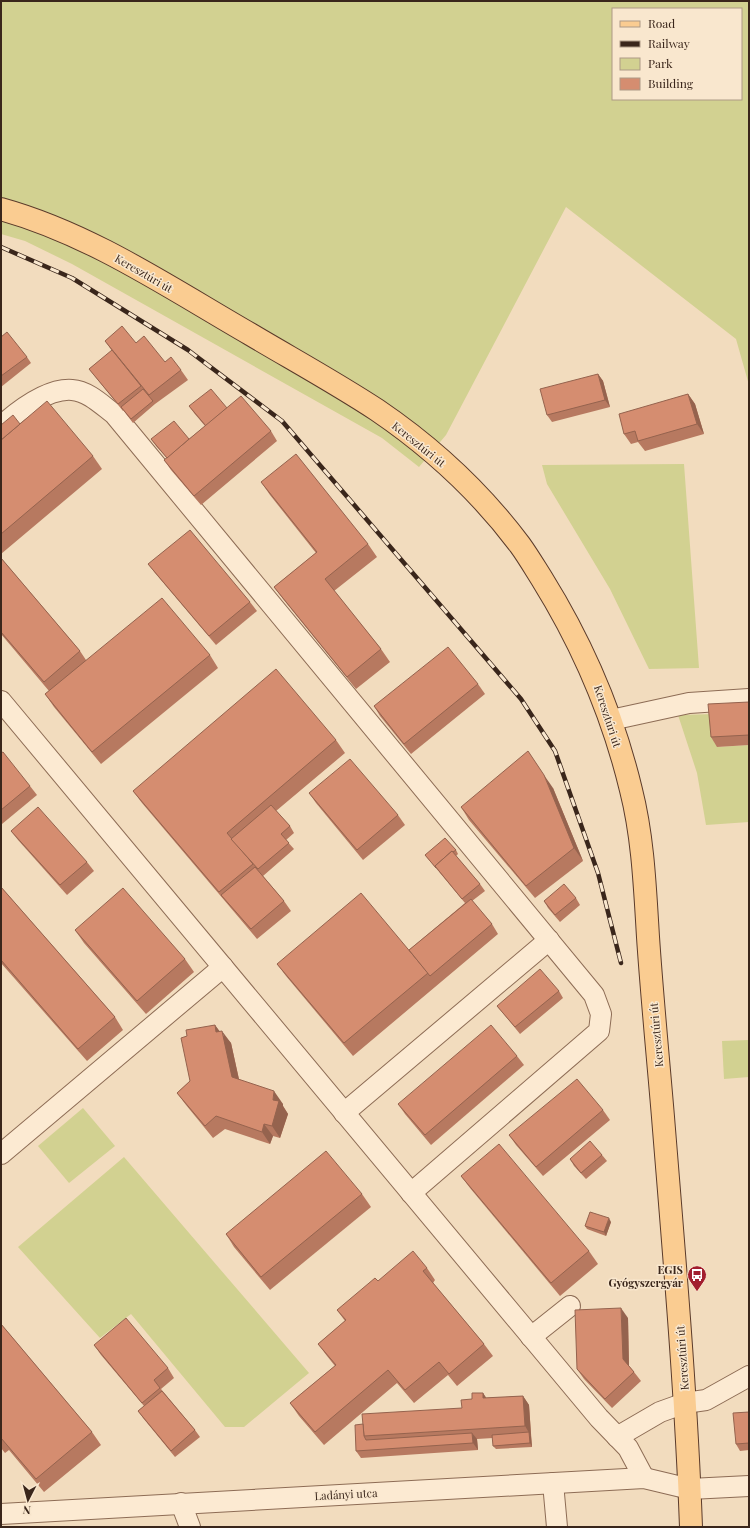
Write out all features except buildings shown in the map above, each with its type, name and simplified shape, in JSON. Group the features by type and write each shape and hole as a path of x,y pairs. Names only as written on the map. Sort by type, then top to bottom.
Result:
{"main road":[{"name":"Keresztúri út","path":"1,209 60,229 109,253 323,377 378,411 427,449 477,494 521,546 562,612 594,675 611,720 631,790 639,835 647,912 685,1403 691,1527"}],"street":[{"path":"1,426 30,403 50,394 72,390 90,396 114,414 594,995 601,1014 599,1031 411,1193"},
{"path":"611,720 689,703 749,699"},
{"path":"1,701 530,1337 599,1418 628,1448 644,1478"},
{"path":"344,1113 549,940"},
{"path":"1,1154 223,967"},
{"path":"530,1337 570,1306"},
{"path":"617,1437 660,1412 685,1403 706,1400 749,1376"},
{"name":"Ladányi utca","path":"1,1514 644,1478 690,1489 749,1486"},
{"path":"553,1483 557,1527"},
{"path":"181,1504 190,1527"}],"green space":[{"path":"1,1 749,1 749,385 736,339 566,207 446,435 419,467 382,438 72,264 25,241 1,234"},
{"path":"684,464 699,668 649,669 610,589 547,484 542,465"},
{"path":"715,714 718,747 749,745 749,822 706,825 697,773 678,715"},
{"path":"749,1040 749,1077 724,1079 722,1041"},
{"path":"83,1108 115,1146 69,1183 38,1146"},
{"path":"124,1157 309,1373 244,1427 225,1427 131,1314 100,1338 18,1247"}],"railway":[{"path":"1,247 72,278 188,350 282,421 521,699 555,751 598,873 621,963"}],"place":[{"name":"EGIS Gyógyszergyár","path":"697,1292"}]}
